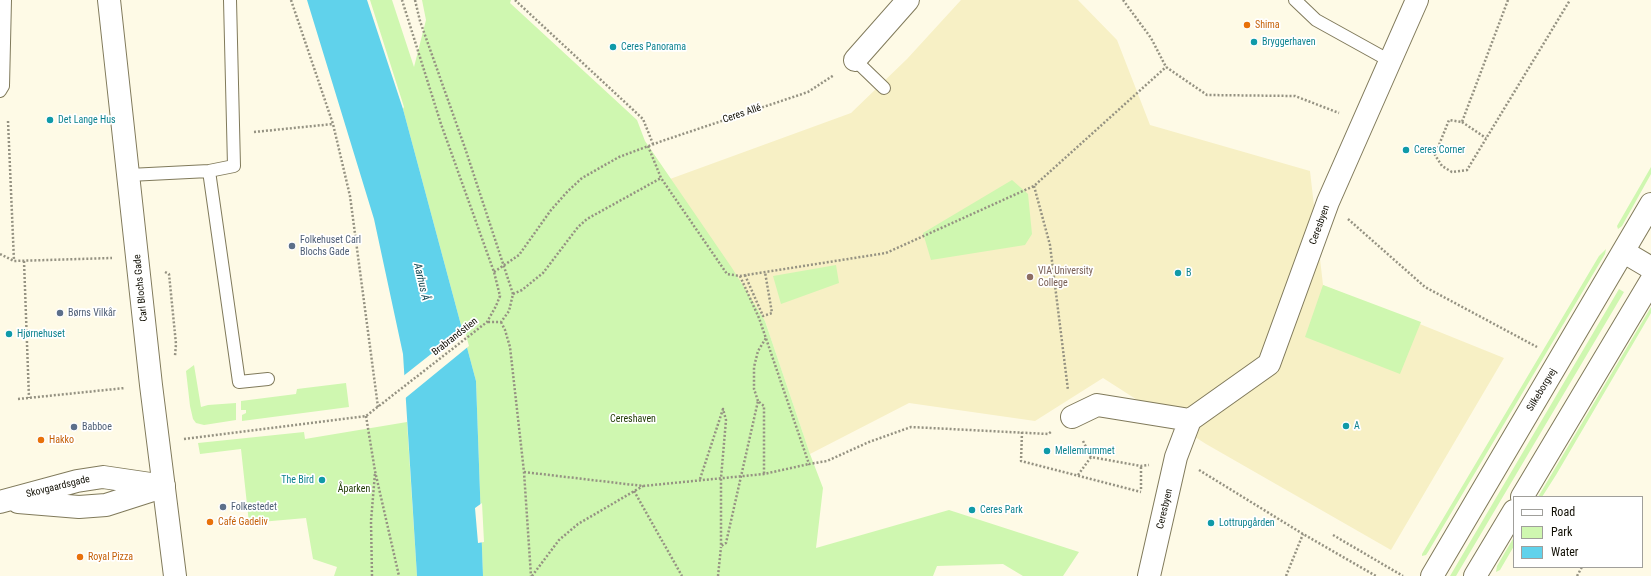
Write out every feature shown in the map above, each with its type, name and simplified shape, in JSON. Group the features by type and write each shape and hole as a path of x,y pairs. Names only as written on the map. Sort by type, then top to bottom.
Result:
{"street":[{"name":"Carl Blochs Gade","path":"109,0 151,385 175,576"},
{"name":"Ceresbyen","path":"1150,576 1176,460 1190,420 1269,364 1328,202 1417,0"},
{"path":"855,60 899,3"},
{"name":"Silkeborgvej","path":"1432,576 1651,204"},
{"path":"1624,252 1651,268"},
{"path":"1523,496 1651,281"},
{"path":"1072,417 1097,405 1190,420"},
{"name":"Skovgaardsgade","path":"1,502 79,507 106,505 164,486"},
{"path":"1475,576 1513,513"}],"lane":[{"path":"0,91 3,86 5,0"},
{"path":"129,174 209,171 234,166 230,0"},
{"path":"1295,0 1316,20 1390,61"},
{"path":"855,60 884,88"},
{"path":"209,171 239,382 268,379"}],"path":[{"path":"291,0 333,124 350,196 378,408"},
{"name":"Brabrandstien","path":"183,439 366,416 487,322 496,306 500,296 494,272 441,124 402,0"},
{"path":"415,0 420,21 505,265 513,294 509,311 500,322"},
{"path":"515,0 643,118 653,144"},
{"path":"1123,0 1151,38 1166,67 1207,95 1295,96 1362,122"},
{"path":"1462,122 1508,0"},
{"path":"1486,138 1462,122 1449,120 1435,155 1442,166 1452,172 1467,170 1570,0"},
{"path":"648,146 661,178 727,274 740,276 886,253 1034,186 1166,67"},
{"name":"Ceres Allé","path":"494,272 519,255 551,210 582,178 620,157 653,144 808,92 822,84"},
{"path":"8,121 14,261"},
{"path":"233,135 333,124"},
{"path":"513,294 522,290 544,273 578,227 587,219 661,178"},
{"path":"1034,186 1050,245 1072,417 1091,457"},
{"path":"1328,202 1425,287 1560,360"},
{"path":"0,254 14,261 138,257"},
{"path":"24,261 29,398"},
{"path":"745,275 764,316 772,313 765,272"},
{"path":"740,276 759,318 808,464"},
{"path":"487,322 500,322"},
{"path":"500,322 505,330 510,347 524,472 532,576"},
{"path":"764,474 764,406 758,400 754,389 754,367 758,351 766,338"},
{"path":"18,399 151,385"},
{"path":"721,546 726,543 758,400"},
{"path":"700,479 723,409 726,420 720,478 721,546 718,576"},
{"path":"366,416 375,470 399,576"},
{"path":"524,472 643,486 700,479 764,474 827,461 869,442 911,426 1048,434 1072,417"},
{"path":"1022,432 1021,461 1167,498"},
{"path":"1091,457 1141,466 1176,460 1376,576"},
{"path":"1078,475 1091,457"},
{"path":"1141,466 1141,492"},
{"path":"372,576 370,521 375,470"},
{"path":"532,576 559,540 578,524 643,486"},
{"path":"634,491 682,576"},
{"path":"1286,576 1303,534"},
{"path":"1333,535 1403,576"}],"shaded area":[{"name":"VIA University College","path":"961,0 1078,0 1117,40 1150,125 1310,171 1323,285 1504,358 1391,550 1206,444 1103,378 1035,421 909,403 810,454 765,321 670,179 851,113 907,59"}],"green space":[{"name":"Cereshaven","path":"370,0 392,0 414,67 426,20 422,0 511,0 510,3 637,120 645,141 732,268 765,321 823,488 816,548 949,510 1079,552 1063,576 1023,576 1003,564 937,566 933,576 483,576 476,381 403,109 404,107"},
{"path":"1651,167 1651,174 1622,226 1618,229 1617,226"},
{"path":"1012,180 1028,194 1032,234 1025,245 931,260 923,233"},
{"path":"1606,249 1605,254 1428,552 1426,555 1422,556 1599,256"},
{"path":"836,265 839,283 781,304 773,276"},
{"path":"1323,285 1421,322 1400,374 1305,337"},
{"path":"1619,289 1624,292 1456,576 1450,576"},
{"path":"1651,307 1651,313 1556,475 1543,496 1539,496"},
{"path":"194,365 201,407 236,403 236,420 204,425 196,423 193,419 190,406 186,371"},
{"path":"346,383 349,407 242,421 242,415 246,413 246,410 241,410 241,401 296,394 297,389"},
{"name":"Åparken","path":"407,422 417,576 334,576 337,567 313,559 306,518 249,523 241,449 200,454 198,443 304,432 305,439"},
{"path":"1513,539 1513,548 1500,570 1496,572 1497,566"}],"water":[{"name":"Aarhus Å","path":"307,0 367,0 403,109 476,381 483,576 417,576 403,354 374,219"}],"pier":[{"path":"464,328 469,346 403,400 402,377"},
{"path":"482,503 484,542 478,543 475,508"}],"place":[{"name":"Shima","path":"1247,25"},
{"name":"Bryggerhaven","path":"1254,42"},
{"name":"Ceres Panorama","path":"613,47"},
{"name":"Det Lange Hus","path":"50,120"},
{"name":"Ceres Corner","path":"1406,150"},
{"name":"Folkehuset Carl Blochs Gade","path":"292,246"},
{"name":"B","path":"1178,273"},
{"name":"VIA University College","path":"1030,277"},
{"name":"Børns Vilkår","path":"60,313"},
{"name":"Hjørnehuset","path":"9,334"},
{"name":"A","path":"1346,426"},
{"name":"Babboe","path":"74,427"},
{"name":"Hakko","path":"41,440"},
{"name":"Mellemrummet","path":"1047,451"},
{"name":"The Bird","path":"322,480"},
{"name":"Folkestedet","path":"223,507"},
{"name":"Ceres Park","path":"972,510"},
{"name":"Café Gadeliv","path":"210,522"},
{"name":"Lottrupgården","path":"1211,523"},
{"name":"Royal Pizza","path":"80,557"}]}
